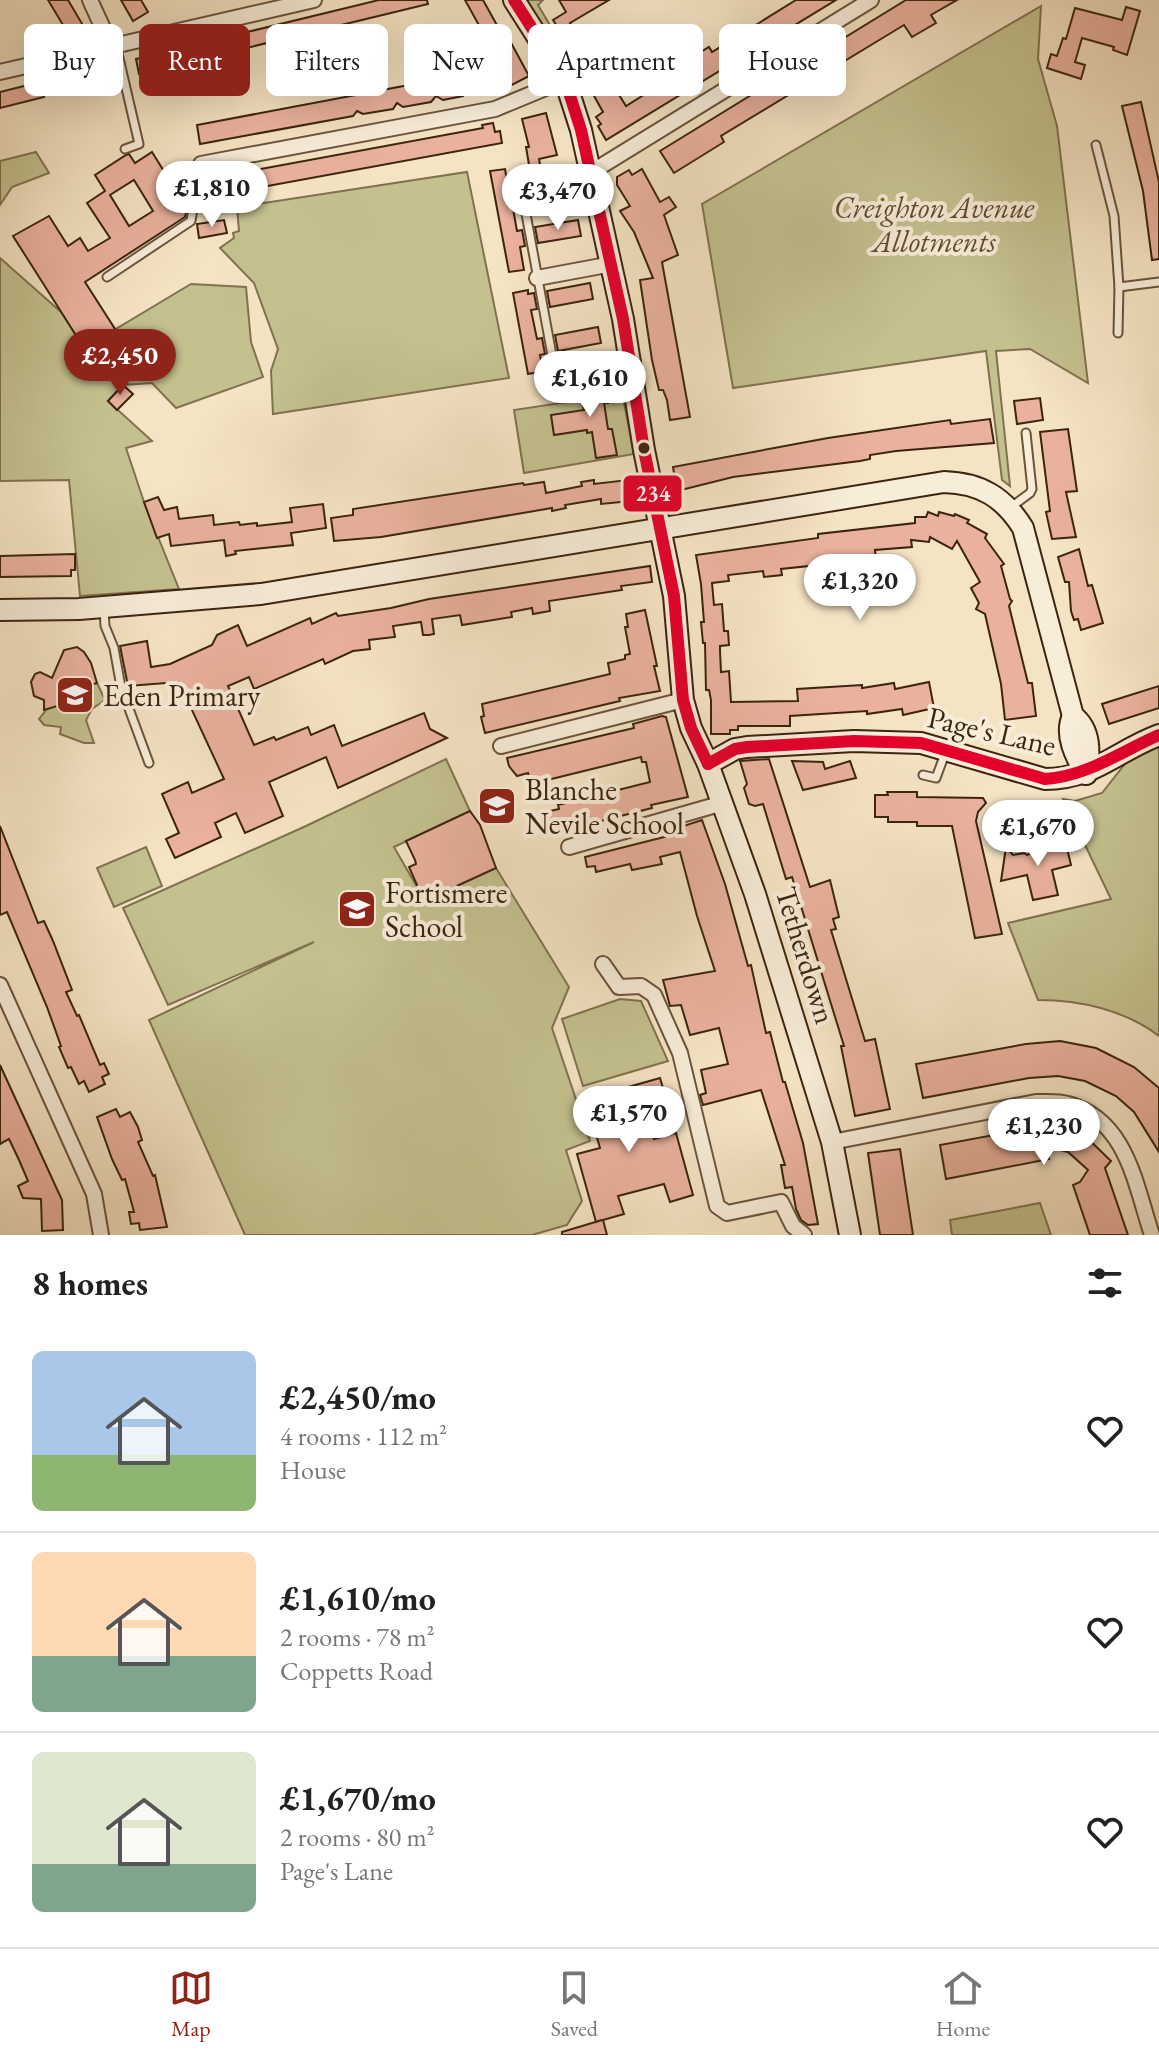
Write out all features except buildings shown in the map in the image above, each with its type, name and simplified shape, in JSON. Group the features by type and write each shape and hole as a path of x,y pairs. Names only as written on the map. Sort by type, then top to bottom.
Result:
{"street":[{"path":"90,0 102,24"},
{"path":"123,43 314,0"},
{"name":"Tetherdown","path":"514,0 529,24"},
{"path":"590,173 871,0"},
{"path":"0,72 24,66"},
{"path":"201,164 495,109 528,95"},
{"name":"Tetherdown","path":"570,96 612,264 674,596 683,700 691,728 708,764 751,880 832,1142 850,1235"},
{"path":"537,278 612,264"},
{"path":"0,610 104,608 261,594 944,482 963,483 983,489 1000,499 1023,528 1090,753 1086,774"},
{"path":"501,746 683,700"},
{"path":"1079,724 1099,742 1131,747"},
{"name":"Page's Lane","path":"708,764 735,749 892,741 921,743 1045,779 1066,779 1086,774 1131,747 1159,735"},
{"path":"569,847 723,803"},
{"path":"603,964 619,987 641,986 654,995 680,1053 717,1206 727,1213 781,1202 793,1226 804,1235"},
{"path":"0,985 88,1181 98,1211 101,1235"},
{"path":"832,1142 1036,1102 1065,1103 1090,1113 1108,1126 1121,1143 1152,1235"}],"lane":[{"path":"123,83 139,144 125,149"},
{"path":"1096,145 1114,216 1119,287 1118,333"},
{"path":"107,277 191,221 195,196 202,195 198,165 201,164"},
{"path":"524,203 554,366"},
{"path":"1119,287 1159,282"},
{"path":"1009,508 1032,489 1026,433"},
{"path":"104,608 105,626 114,648 121,687 149,763"},
{"path":"923,775 936,778 946,750"}],"green space":[{"path":"543,0 538,5 549,24 540,24 527,2"},
{"name":"Creighton Avenue Allotments","path":"1041,6 1038,59 1057,126 1088,383 1030,349 996,351 1010,486 1002,480 986,351 733,388 702,204"},
{"path":"36,152 49,173 12,187 0,205 0,161"},
{"path":"467,172 509,378 273,414 271,371 278,349 254,283 220,248 234,238 233,233 239,231 237,207"},
{"path":"0,258 61,312 84,348 191,284 246,287 251,342 263,377 176,408 152,383 123,385 108,401 152,441 126,448 179,589 80,596 69,480 0,481"},
{"path":"618,372 634,454 524,473 514,410 581,400 579,385 584,377"},
{"path":"97,683 105,700 92,709 86,720 94,743 84,743 60,734 61,727 44,725 39,719 47,709 64,704 71,687 74,689"},
{"path":"1159,745 1159,1036 1132,1019 1102,1008 1038,1000 1008,923 1111,899 1063,799 1075,801 1102,793 1128,760"},
{"path":"446,759 470,811 394,847 425,901 496,868 569,987 552,1028 590,1141 566,1150 582,1201 567,1225 532,1235 245,1235 149,1020 314,942 168,1005 123,908"},
{"path":"146,847 162,886 114,907 97,868"},
{"path":"620,999 641,1001 668,1061 583,1086 562,1019"},
{"path":"1040,1203 1051,1235 952,1235 950,1220"}],"transit line":[{"name":"234","path":"514,0 565,80 581,130 623,319 644,450 674,596 683,700 691,728 708,764"},
{"name":"234","path":"708,764 735,749 747,747 854,741 921,743 1045,779 1090,768 1159,735"}],"place":[{"name":"Eden Primary","path":"75,695"},
{"name":"Blanche Nevile School","path":"497,806"},
{"name":"Fortismere School","path":"357,909"}]}
